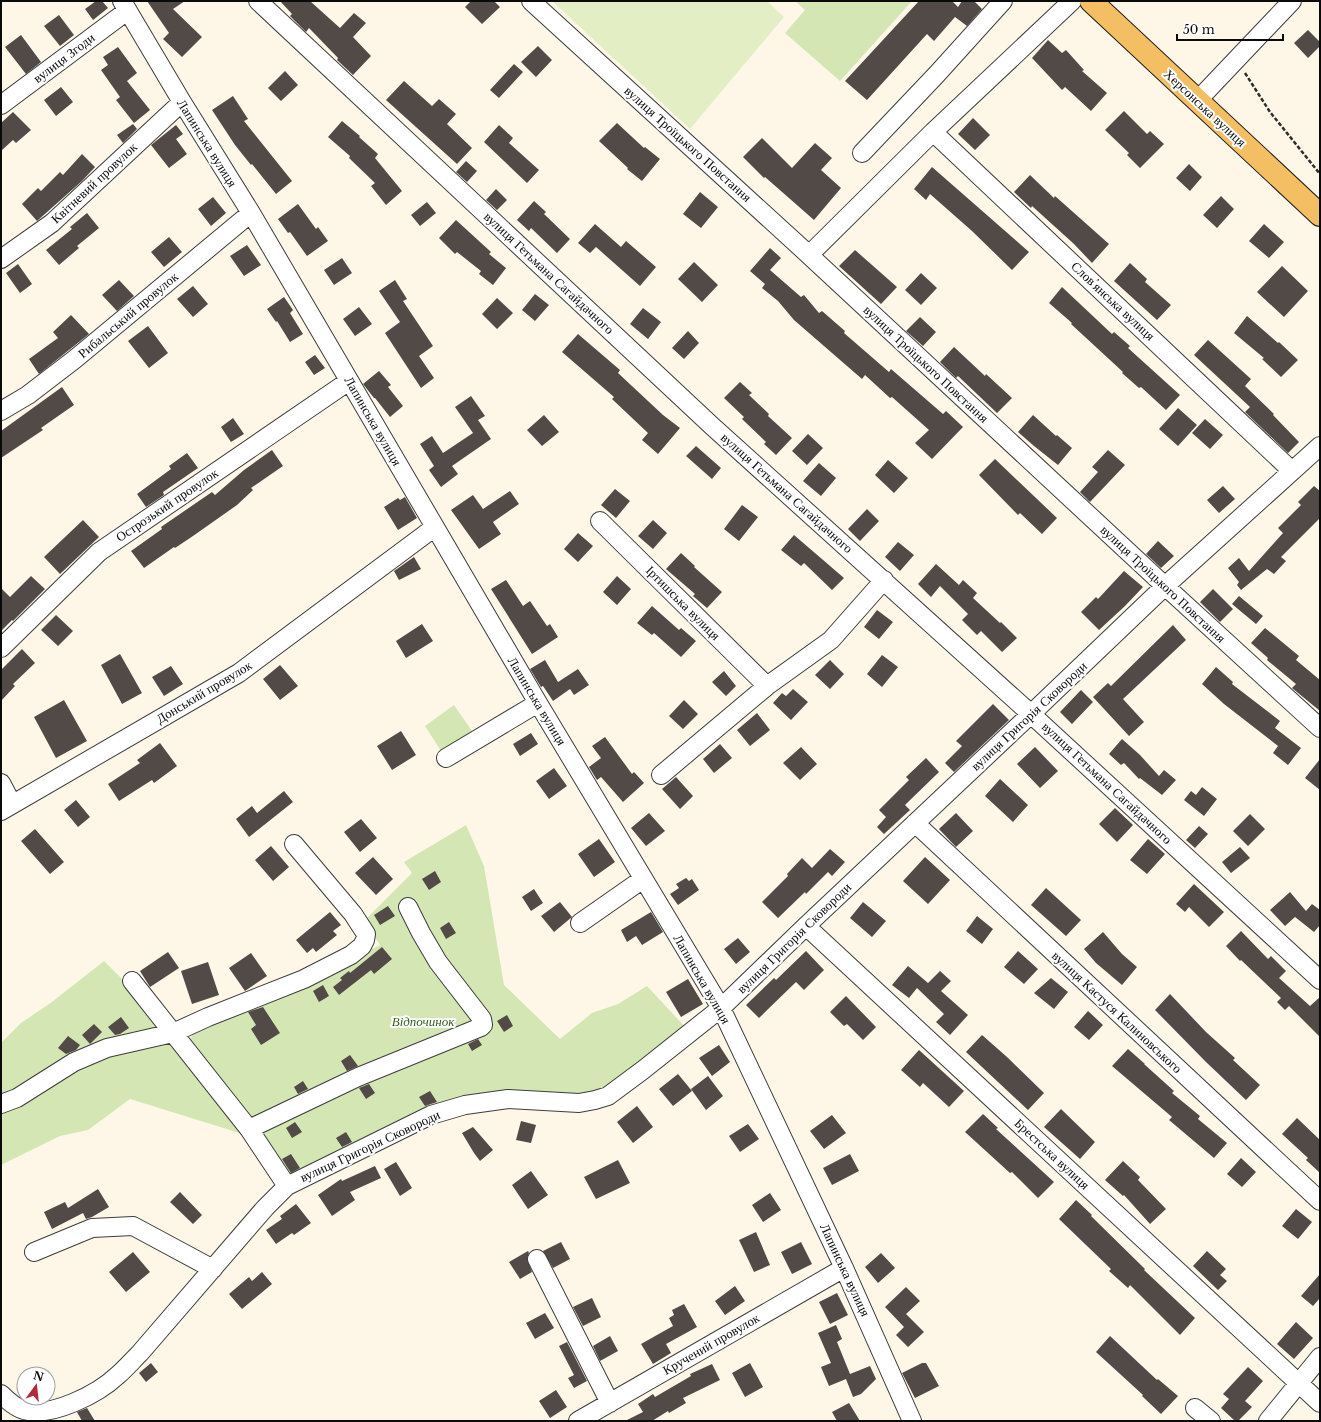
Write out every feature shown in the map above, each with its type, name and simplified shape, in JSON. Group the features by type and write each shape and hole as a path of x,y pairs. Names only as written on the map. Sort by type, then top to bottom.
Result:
{"main road":[{"name":"Херсонська вулиця","path":"1091,1 1320,215"}],"street":[{"name":"вулиця Гетьмана Сагайдачного","path":"258,1 712,426 884,580 1320,980"},
{"name":"вулиця Троїцького Повстання","path":"531,1 809,255 1320,728"},
{"path":"862,153 937,74 1003,1"},
{"path":"809,255 933,132 1072,1"},
{"path":"1198,101 1292,1"},
{"name":"Лапинська вулиця","path":"125,6 349,380 538,702 721,1008 844,1268 912,1421"},
{"name":"вулиця Згоди","path":"1,105 125,6"},
{"name":"Квітневий провулок","path":"1,259 52,222 182,102"},
{"name":"Словʼянська вулиця","path":"933,132 1292,471"},
{"name":"Рибальський провулок","path":"1,410 28,394 75,360 250,214"},
{"name":"Острозький провулок","path":"1,648 99,552 349,380"},
{"name":"вулиця Григорія Сковороди","path":"132,981 249,1129 287,1186 430,1115 465,1105 508,1099 578,1103 608,1096 721,1008 1165,586 1320,446"},
{"name":"Іртишська вулиця","path":"600,521 766,686"},
{"name":"Донський провулок","path":"7,807 239,673 435,527"},
{"path":"661,775 766,686 831,640 884,580"},
{"path":"446,758 538,702"},
{"path":"1,784 7,807"},
{"name":"вулиця Кастуся Калиновського","path":"915,823 1320,1202"},
{"path":"1,1104 17,1098 74,1062 107,1048 173,1033 208,1017 304,979 351,955 362,946 366,934 352,914 294,844"},
{"path":"580,923 644,879"},
{"path":"249,1129 358,1077 483,1025 482,1019 438,962 408,907"},
{"name":"Брестська вулиця","path":"806,926 1320,1403"},
{"path":"1,1394 23,1410 44,1411 63,1407 90,1395 117,1376 140,1353 265,1208 287,1186"},
{"path":"34,1252 92,1228 133,1226 213,1269"},
{"path":"537,1259 610,1403"},
{"name":"Кручений провулок","path":"578,1421 844,1268"},
{"path":"1268,1421 1320,1357"},
{"path":"1195,1408 1211,1421"}],"path":[{"path":"1236,60 1270,112 1320,174"}],"green space":[{"path":"552,1 767,1 784,17 690,129"},
{"path":"795,1 912,1 840,81 785,33 805,10"},
{"path":"454,705 474,734 443,754 425,726"},
{"name":"Відпочинок","path":"466,825 484,866 504,985 560,1039 592,1013 618,1004 647,986 687,1029 600,1094 485,1096 290,1180 251,1121 189,1041 194,1033 318,977 380,945 364,921 412,873 404,862"},
{"path":"104,961 121,978 158,1021 172,1042 246,1135 130,1099 88,1130 60,1136 1,1165 1,1043 21,1023 52,1002"}],"building":[{"path":"96,1 102,1 108,8 93,20 85,9"},
{"path":"147,1 185,1 173,9 202,37 182,57 163,39 169,33"},
{"path":"280,1 310,1 340,28 354,13 366,23 353,37 371,56 353,75 337,60 338,58 309,28 306,32 290,16 292,14"},
{"path":"471,1 494,1 500,7 482,24 465,7"},
{"path":"919,1 952,1 958,7 962,1 974,1 982,9 967,26 955,17 934,41 927,34 867,100 845,81"},
{"path":"59,15 74,35 60,46 44,26"},
{"path":"1308,30 1320,42 1320,46 1308,58 1294,43"},
{"path":"21,35 41,62 26,74 5,47"},
{"path":"1048,40 1062,53 1066,50 1084,70 1082,71 1107,93 1091,111 1065,87 1062,90 1032,58"},
{"path":"538,46 552,60 536,77 521,62"},
{"path":"118,47 137,73 127,81 150,110 134,123 116,100 120,97 101,70 108,65 103,57"},
{"path":"514,64 523,72 499,98 490,90"},
{"path":"285,71 298,85 281,101 268,88"},
{"path":"404,81 432,106 439,99 456,114 447,124 472,148 457,164 386,100"},
{"path":"61,87 73,102 56,116 44,100"},
{"path":"233,96 248,119 244,121 292,181 276,194 235,145 212,110"},
{"path":"1124,111 1147,134 1150,131 1164,144 1140,168 1127,155 1129,153 1105,130"},
{"path":"13,112 31,130 16,143 13,140 1,151 1,123"},
{"path":"973,118 990,135 975,150 958,134"},
{"path":"342,121 378,154 375,158 402,191 386,205 371,186 375,183 349,158 350,156 328,137"},
{"path":"617,123 644,148 645,147 660,159 642,181 627,169 628,168 599,141"},
{"path":"133,124 137,129 123,143 117,135"},
{"path":"176,125 183,134 176,139 187,154 169,168 151,145"},
{"path":"499,125 513,138 509,143 539,170 527,183 484,142"},
{"path":"762,138 792,168 815,143 832,158 821,170 841,188 814,220 765,177 764,178 743,157"},
{"path":"82,154 95,167 82,181 37,221 22,204 38,188 41,191 60,172 63,175"},
{"path":"466,161 477,171 467,182 456,172"},
{"path":"1189,164 1202,177 1190,191 1176,178"},
{"path":"932,167 1029,252 1012,270 972,231 930,194 926,200 914,189"},
{"path":"1030,175 1054,198 1055,196 1109,244 1092,263 1074,244 1032,206 1031,208 1014,192"},
{"path":"496,189 507,200 497,210 486,200"},
{"path":"700,192 718,207 701,228 683,214"},
{"path":"1221,196 1234,209 1217,228 1203,215"},
{"path":"213,197 226,213 211,226 198,209"},
{"path":"534,201 546,212 544,214 570,239 557,253 531,228 529,231 517,220"},
{"path":"427,202 436,213 420,226 411,215"},
{"path":"298,204 316,229 318,227 328,241 307,256 290,232 288,233 278,219"},
{"path":"87,213 99,228 77,246 79,248 59,265 46,250 72,229 70,227"},
{"path":"456,220 491,252 489,254 506,268 493,285 479,274 481,271 457,252 455,254 439,238"},
{"path":"595,224 621,247 626,241 656,267 640,286 596,247 590,253 578,243"},
{"path":"1264,224 1284,242 1269,258 1249,241"},
{"path":"169,237 182,252 164,267 151,252"},
{"path":"247,245 261,265 244,276 230,256"},
{"path":"770,248 781,258 770,270 801,297 804,295 819,313 822,311 845,331 844,333 889,372 891,369 943,414 946,411 963,427 932,459 915,443 929,430 865,375 862,379 794,320 778,301 762,288 765,284 750,271"},
{"path":"855,250 897,287 881,304 839,266"},
{"path":"342,258 352,273 334,285 324,270"},
{"path":"694,262 718,285 702,302 678,279"},
{"path":"1130,263 1147,279 1145,282 1171,305 1157,320 1114,281"},
{"path":"18,264 32,284 20,293 6,273"},
{"path":"1282,266 1308,291 1284,317 1257,292"},
{"path":"921,273 937,288 921,305 905,290"},
{"path":"119,280 134,296 117,311 102,295"},
{"path":"395,280 407,299 403,301 433,346 419,356 434,378 421,388 385,333 400,322 379,291"},
{"path":"193,286 208,304 193,317 177,299"},
{"path":"1062,287 1112,334 1114,332 1130,346 1128,348 1180,395 1166,410 1141,387 1139,388 1122,373 1123,372 1071,324 1072,323 1049,303"},
{"path":"535,294 549,305 535,321 522,310"},
{"path":"284,297 293,310 290,313 303,334 290,342 277,321 276,322 267,309"},
{"path":"497,298 513,313 497,329 482,314"},
{"path":"359,307 372,324 355,336 343,319"},
{"path":"643,308 661,322 648,339 630,324"},
{"path":"71,315 89,334 39,374 29,359 58,338 53,332"},
{"path":"1247,316 1278,343 1279,342 1298,360 1281,377 1262,359 1264,358 1234,333"},
{"path":"920,317 936,332 923,346 906,331"},
{"path":"148,326 168,353 149,368 128,341"},
{"path":"688,331 699,343 684,359 672,348"},
{"path":"578,334 620,370 618,373 663,415 680,428 658,454 642,440 648,433 612,399 614,397 562,352"},
{"path":"1208,340 1251,379 1245,386 1274,414 1273,415 1299,442 1288,453 1245,412 1250,407 1194,355"},
{"path":"954,347 985,376 986,374 1012,398 997,413 958,376 956,378 940,362"},
{"path":"315,355 325,368 314,375 305,362"},
{"path":"379,371 391,385 388,387 403,406 390,417 363,384"},
{"path":"740,382 752,393 749,395 769,414 768,416 792,438 776,455 764,444 766,442 742,419 744,417 724,398"},
{"path":"62,387 74,405 41,428 43,430 1,458 1,431"},
{"path":"471,396 485,416 478,420 491,439 452,466 458,474 441,487 429,470 434,466 420,444 432,436 443,453 473,433 455,407"},
{"path":"1178,408 1197,425 1178,446 1159,429"},
{"path":"544,415 559,432 542,446 527,430"},
{"path":"1033,415 1072,448 1058,465 1018,432"},
{"path":"233,418 244,434 231,442 221,427"},
{"path":"1205,419 1223,435 1210,449 1192,433"},
{"path":"808,434 823,448 807,465 792,451"},
{"path":"696,446 721,468 712,479 686,456"},
{"path":"272,450 283,466 251,488 253,490 237,505 144,568 131,551 162,529 161,527 212,492 215,495 244,470"},
{"path":"1108,450 1125,465 1090,502 1080,492 1098,472 1092,467"},
{"path":"187,453 198,468 163,492 164,495 146,507 137,494 171,469 169,466"},
{"path":"995,459 1057,518 1042,534 1020,513 1018,515 979,475"},
{"path":"888,460 908,478 894,493 875,475"},
{"path":"819,463 836,478 821,496 803,481"},
{"path":"1223,486 1235,499 1219,513 1207,500"},
{"path":"1314,486 1320,491 1320,518 1281,557 1286,561 1274,574 1267,569 1241,590 1237,585 1239,582 1228,568 1239,558 1249,571 1283,533 1278,528 1301,505 1298,502"},
{"path":"615,489 630,501 616,518 601,505"},
{"path":"510,491 519,504 493,522 501,534 479,549 451,510 473,495 483,509"},
{"path":"405,497 417,518 398,530 384,507 398,498 400,500"},
{"path":"742,505 758,517 739,541 724,529"},
{"path":"867,509 879,521 860,541 848,529"},
{"path":"83,520 99,537 60,574 44,557"},
{"path":"653,520 667,533 653,549 638,536"},
{"path":"578,533 593,546 578,562 564,549"},
{"path":"794,535 844,578 832,590 804,563 801,566 781,550"},
{"path":"1158,541 1174,556 1161,568 1146,554"},
{"path":"898,542 914,555 900,571 885,557"},
{"path":"681,553 722,592 707,608 693,596 695,594 666,569"},
{"path":"414,557 421,569 399,580 394,571"},
{"path":"936,564 959,585 963,580 977,593 973,598 1017,638 1002,652 981,631 977,635 962,620 968,614 940,586 931,597 918,584"},
{"path":"1124,571 1143,587 1099,630 1081,612 1096,597 1098,599"},
{"path":"31,576 45,589 1,631 1,588 10,597"},
{"path":"617,576 631,589 617,605 603,592"},
{"path":"506,580 523,606 530,601 547,626 550,624 558,637 532,654 491,589"},
{"path":"1213,589 1233,609 1220,622 1200,602"},
{"path":"1239,596 1263,616 1256,624 1232,604"},
{"path":"652,606 679,630 681,628 696,641 681,657 654,633 652,635 637,623"},
{"path":"877,610 893,622 879,639 864,627"},
{"path":"56,615 73,631 58,646 41,630"},
{"path":"422,624 433,641 406,658 396,641"},
{"path":"1173,625 1186,640 1123,699 1144,722 1129,736 1093,697 1108,683 1111,686"},
{"path":"1265,628 1299,656 1296,660 1320,680 1320,711 1292,688 1296,684 1267,660 1268,658 1251,643"},
{"path":"22,649 35,663 13,684 15,686 1,701 1,670"},
{"path":"120,654 142,693 122,704 101,665"},
{"path":"882,655 898,667 882,687 867,674"},
{"path":"545,660 558,682 578,669 589,685 574,695 570,689 553,701 543,686 541,687 530,669"},
{"path":"830,660 844,674 830,689 815,675"},
{"path":"280,665 298,686 280,700 263,679"},
{"path":"171,666 183,684 164,696 152,677"},
{"path":"1216,667 1233,682 1232,684 1280,721 1275,728 1301,748 1288,765 1273,753 1278,746 1224,704 1202,684"},
{"path":"724,671 736,686 726,696 712,682"},
{"path":"793,689 808,702 791,720 773,703 782,693 786,696"},
{"path":"1081,690 1093,702 1072,724 1060,712"},
{"path":"64,700 87,741 56,758 34,717"},
{"path":"684,700 698,714 683,729 669,716"},
{"path":"993,704 1009,720 954,772 945,763 962,746 956,741"},
{"path":"757,713 770,730 750,746 737,730"},
{"path":"401,731 416,755 392,770 377,746"},
{"path":"531,733 538,744 520,756 513,744"},
{"path":"605,737 632,774 634,772 644,783 623,802 601,777 597,780 589,767 601,758 592,746"},
{"path":"1122,739 1140,755 1159,776 1164,770 1176,780 1162,795 1140,778 1139,779 1124,763 1121,765 1109,754"},
{"path":"160,743 177,766 154,783 152,780 119,801 108,784 140,763 137,760"},
{"path":"720,744 732,758 714,773 703,759"},
{"path":"801,747 817,764 800,780 783,763"},
{"path":"1035,747 1058,771 1040,788 1017,764"},
{"path":"926,758 939,772 905,805 910,810 884,834 877,827 886,817 879,810 909,780 906,777"},
{"path":"1320,759 1320,790 1305,778"},
{"path":"554,768 567,786 549,799 536,781"},
{"path":"676,777 693,796 680,809 662,789"},
{"path":"1000,779 1028,805 1013,822 985,796"},
{"path":"1202,787 1217,799 1204,816 1184,800 1191,791 1196,795"},
{"path":"284,791 293,802 249,837 236,819 252,806 257,813"},
{"path":"76,800 90,817 78,827 64,810"},
{"path":"1115,808 1133,825 1117,842 1099,824"},
{"path":"649,813 665,831 646,846 631,828"},
{"path":"956,813 973,831 956,847 939,829"},
{"path":"1250,814 1265,829 1248,846 1233,831"},
{"path":"361,819 377,838 360,852 344,832"},
{"path":"1199,826 1208,834 1195,848 1186,840"},
{"path":"35,829 64,862 50,874 21,841"},
{"path":"599,839 615,862 594,877 578,854"},
{"path":"1148,839 1165,854 1147,874 1130,860"},
{"path":"271,846 289,867 273,881 255,860"},
{"path":"1240,847 1250,858 1231,873 1222,862"},
{"path":"830,849 845,862 832,876 828,872 806,894 805,892 778,918 762,902 788,876 787,874 802,858 812,868"},
{"path":"373,857 393,879 376,895 355,873"},
{"path":"925,857 950,880 928,904 903,881"},
{"path":"435,871 441,882 429,890 422,879"},
{"path":"686,878 689,881 692,879 699,890 678,905 670,894 679,888 676,884"},
{"path":"1194,884 1224,912 1209,927 1189,907 1185,912 1176,904"},
{"path":"1046,888 1081,920 1066,936 1031,905"},
{"path":"534,889 543,903 531,911 522,897"},
{"path":"1290,892 1306,911 1312,904 1320,910 1320,925 1314,932 1295,917 1285,926 1270,910"},
{"path":"560,902 572,917 554,932 541,916"},
{"path":"863,902 886,921 872,937 850,918"},
{"path":"388,906 395,916 380,925 374,915"},
{"path":"330,912 341,925 333,931 337,935 316,952 313,948 307,953 296,940"},
{"path":"651,912 663,932 642,945 636,936 627,942 621,930"},
{"path":"977,916 993,929 982,944 966,931"},
{"path":"449,922 456,933 446,939 440,928"},
{"path":"1241,931 1268,959 1271,956 1286,971 1279,978 1310,1006 1320,997 1320,1037 1289,1006 1285,1010 1277,1002 1281,998 1241,960 1240,961 1226,946"},
{"path":"1103,932 1122,954 1137,967 1122,985 1096,963 1084,949"},
{"path":"738,938 750,952 736,964 724,949"},
{"path":"382,947 392,959 374,974 371,970 339,995 333,987 342,980 340,978 349,971 350,973"},
{"path":"806,951 824,970 804,990 796,982 759,1018 746,1005 774,978 776,980"},
{"path":"1018,951 1038,969 1024,984 1004,967"},
{"path":"168,952 179,968 150,987 140,971"},
{"path":"251,953 267,976 245,991 229,968"},
{"path":"208,962 219,995 192,1004 181,971"},
{"path":"908,966 928,983 940,971 951,981 941,991 968,1015 950,1035 936,1022 944,1014 917,988 909,998 892,985"},
{"path":"1051,978 1068,992 1054,1009 1034,993"},
{"path":"688,979 703,1004 681,1017 666,992"},
{"path":"323,985 329,996 319,1002 313,991"},
{"path":"1170,994 1206,1032 1235,1058 1233,1060 1260,1085 1246,1100 1155,1010"},
{"path":"846,996 876,1027 863,1040 847,1024 844,1026 830,1012"},
{"path":"263,1007 280,1033 261,1045 251,1029 256,1025 248,1012"},
{"path":"1088,1011 1103,1025 1089,1040 1074,1027"},
{"path":"507,1015 513,1026 504,1032 497,1021"},
{"path":"121,1017 129,1028 120,1034 115,1035 108,1027"},
{"path":"94,1024 102,1032 90,1044 82,1035"},
{"path":"982,1035 1044,1093 1028,1110 966,1052"},
{"path":"68,1036 80,1045 76,1050 66,1054 58,1048"},
{"path":"478,1039 482,1045 472,1051 468,1044"},
{"path":"719,1045 730,1062 712,1076 699,1058"},
{"path":"1128,1049 1174,1091 1172,1093 1200,1116 1198,1119 1227,1143 1214,1158 1169,1120 1172,1117 1112,1066"},
{"path":"919,1050 964,1091 949,1107 923,1083 920,1087 901,1070"},
{"path":"350,1055 358,1066 347,1071 341,1061"},
{"path":"678,1074 692,1091 673,1106 659,1089"},
{"path":"708,1076 723,1096 706,1110 691,1089"},
{"path":"303,1081 308,1089 298,1094 294,1087"},
{"path":"369,1084 375,1093 366,1099 359,1088"},
{"path":"430,1091 437,1102 425,1106 419,1097"},
{"path":"637,1106 653,1127 633,1143 617,1122"},
{"path":"1061,1109 1095,1142 1080,1159 1044,1127"},
{"path":"983,1114 998,1128 996,1129 1054,1182 1038,1198 1012,1172 1010,1173 965,1132"},
{"path":"832,1115 846,1133 824,1149 810,1131"},
{"path":"1297,1118 1320,1140 1320,1173 1306,1160 1308,1158 1282,1134"},
{"path":"521,1121 536,1125 531,1143 516,1140"},
{"path":"295,1122 302,1132 292,1138 286,1128"},
{"path":"748,1124 759,1139 740,1152 729,1136"},
{"path":"473,1127 493,1150 480,1161 462,1133"},
{"path":"346,1132 352,1142 342,1147 336,1138"},
{"path":"291,1154 300,1168 291,1173 282,1159"},
{"path":"850,1154 859,1171 832,1185 823,1168"},
{"path":"1241,1158 1256,1172 1242,1187 1227,1174"},
{"path":"618,1160 630,1183 596,1199 584,1177"},
{"path":"1123,1161 1140,1177 1138,1180 1166,1209 1150,1224 1124,1195 1123,1196 1105,1180"},
{"path":"396,1162 412,1188 400,1196 384,1169"},
{"path":"375,1166 381,1178 350,1192 355,1200 332,1216 318,1195 341,1179 342,1181"},
{"path":"531,1171 548,1195 528,1209 512,1185"},
{"path":"98,1189 109,1207 86,1219 83,1213 52,1229 44,1212 65,1202 68,1208"},
{"path":"180,1192 202,1215 193,1224 170,1202"},
{"path":"770,1193 781,1210 763,1222 752,1205"},
{"path":"1076,1200 1145,1269 1144,1270 1195,1318 1180,1335 1130,1285 1128,1288 1109,1271 1111,1269 1059,1219"},
{"path":"296,1204 311,1223 294,1235 292,1233 276,1244 266,1230 282,1219 280,1216"},
{"path":"1296,1209 1312,1222 1298,1239 1282,1226"},
{"path":"756,1232 770,1265 754,1272 739,1240"},
{"path":"561,1242 570,1259 553,1268 543,1251"},
{"path":"801,1242 812,1264 792,1274 781,1252"},
{"path":"528,1251 529,1253 527,1259 532,1272 520,1279 509,1262"},
{"path":"1207,1251 1226,1269 1220,1275 1227,1281 1218,1290 1193,1266"},
{"path":"133,1252 150,1272 126,1292 109,1272"},
{"path":"881,1253 895,1268 878,1283 865,1267"},
{"path":"262,1272 272,1284 242,1309 229,1294 249,1277 252,1281"},
{"path":"1320,1274 1320,1298 1313,1306 1301,1296"},
{"path":"735,1286 745,1301 725,1315 715,1301"},
{"path":"906,1287 920,1301 906,1314 924,1332 908,1347 896,1335 904,1327 885,1307"},
{"path":"837,1293 848,1315 830,1324 819,1302"},
{"path":"592,1298 601,1317 583,1326 573,1307"},
{"path":"684,1304 697,1327 666,1344 671,1353 653,1364 641,1344 673,1326 669,1318 674,1315 672,1310"},
{"path":"545,1313 554,1328 535,1339 526,1323"},
{"path":"1296,1322 1313,1338 1294,1359 1277,1344"},
{"path":"836,1325 842,1339 837,1342 850,1374 870,1366 876,1379 861,1394 853,1397 846,1379 829,1386 821,1367 831,1363 818,1333"},
{"path":"610,1336 618,1351 600,1361 593,1346"},
{"path":"1110,1336 1157,1380 1158,1379 1178,1396 1161,1414 1142,1396 1143,1395 1096,1352"},
{"path":"567,1342 587,1381 574,1388 568,1378 574,1375 559,1346"},
{"path":"151,1363 158,1372 146,1382 139,1373"},
{"path":"750,1363 763,1387 745,1397 732,1373"},
{"path":"922,1363 926,1363 939,1386 915,1398 902,1373"},
{"path":"712,1364 720,1380 683,1398 686,1403 669,1413 668,1411 652,1421 625,1421 643,1412 638,1404 653,1394 655,1397 691,1376 690,1374"},
{"path":"1248,1367 1263,1381 1245,1401 1252,1407 1238,1421 1235,1421 1221,1408 1229,1399 1223,1394"},
{"path":"556,1390 567,1407 550,1418 539,1401"},
{"path":"849,1403 860,1421 837,1421 832,1412"},
{"path":"87,1408 95,1421 82,1421 77,1412"}]}
